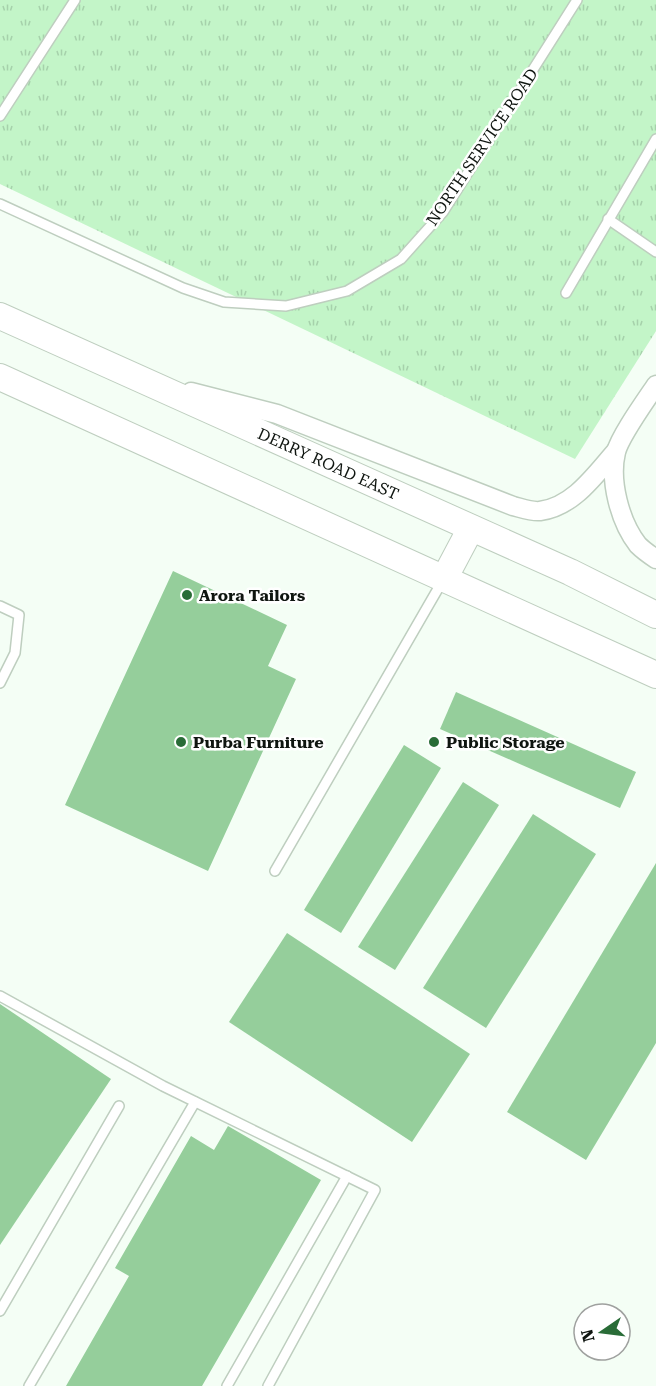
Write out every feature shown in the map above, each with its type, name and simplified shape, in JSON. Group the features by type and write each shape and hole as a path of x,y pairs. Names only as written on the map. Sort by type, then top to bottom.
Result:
{"main road":[{"name":"DERRY ROAD EAST","path":"0,316 471,528 656,615"},
{"path":"0,377 656,675"},
{"path":"444,579 471,528"}],"street":[{"path":"136,378 277,414 513,506 539,512 564,503 586,485 616,451 656,385"},
{"path":"616,451 615,474 620,508 639,546 656,559"}],"lane":[{"path":"0,116 75,0"},
{"name":"NORTH SERVICE ROAD","path":"0,204 183,288 224,302 286,306 347,291 401,259 443,212 577,0"},
{"path":"566,293 656,139"},
{"path":"608,219 656,252"},
{"path":"275,871 444,579"},
{"path":"0,606 19,615 15,653 0,683"},
{"path":"0,996 195,1102 375,1190 268,1386"},
{"path":"29,1386 195,1102"},
{"path":"0,1311 119,1106"},
{"path":"227,1386 347,1176"}],"green space":[{"path":"0,0 656,0 656,331 575,459 0,184"}],"building":[{"name":"Purba Furniture","path":"173,571 287,625 268,666 296,679 208,871 65,805"},
{"path":"456,692 636,772 620,808 440,729"},
{"path":"404,745 441,768 341,933 304,910"},
{"path":"463,782 499,805 395,970 358,947"},
{"path":"533,814 596,854 486,1028 423,988"},
{"path":"656,863 656,1043 586,1160 507,1112"},
{"path":"287,933 470,1054 412,1142 229,1022"},
{"path":"0,1004 111,1079 0,1245"},
{"path":"228,1126 321,1180 202,1386 66,1386 129,1276 115,1268 191,1136 214,1150"}],"place":[{"name":"Arora Tailors","path":"187,595"},
{"name":"Purba Furniture","path":"181,742"},
{"name":"Public Storage","path":"434,742"}]}
